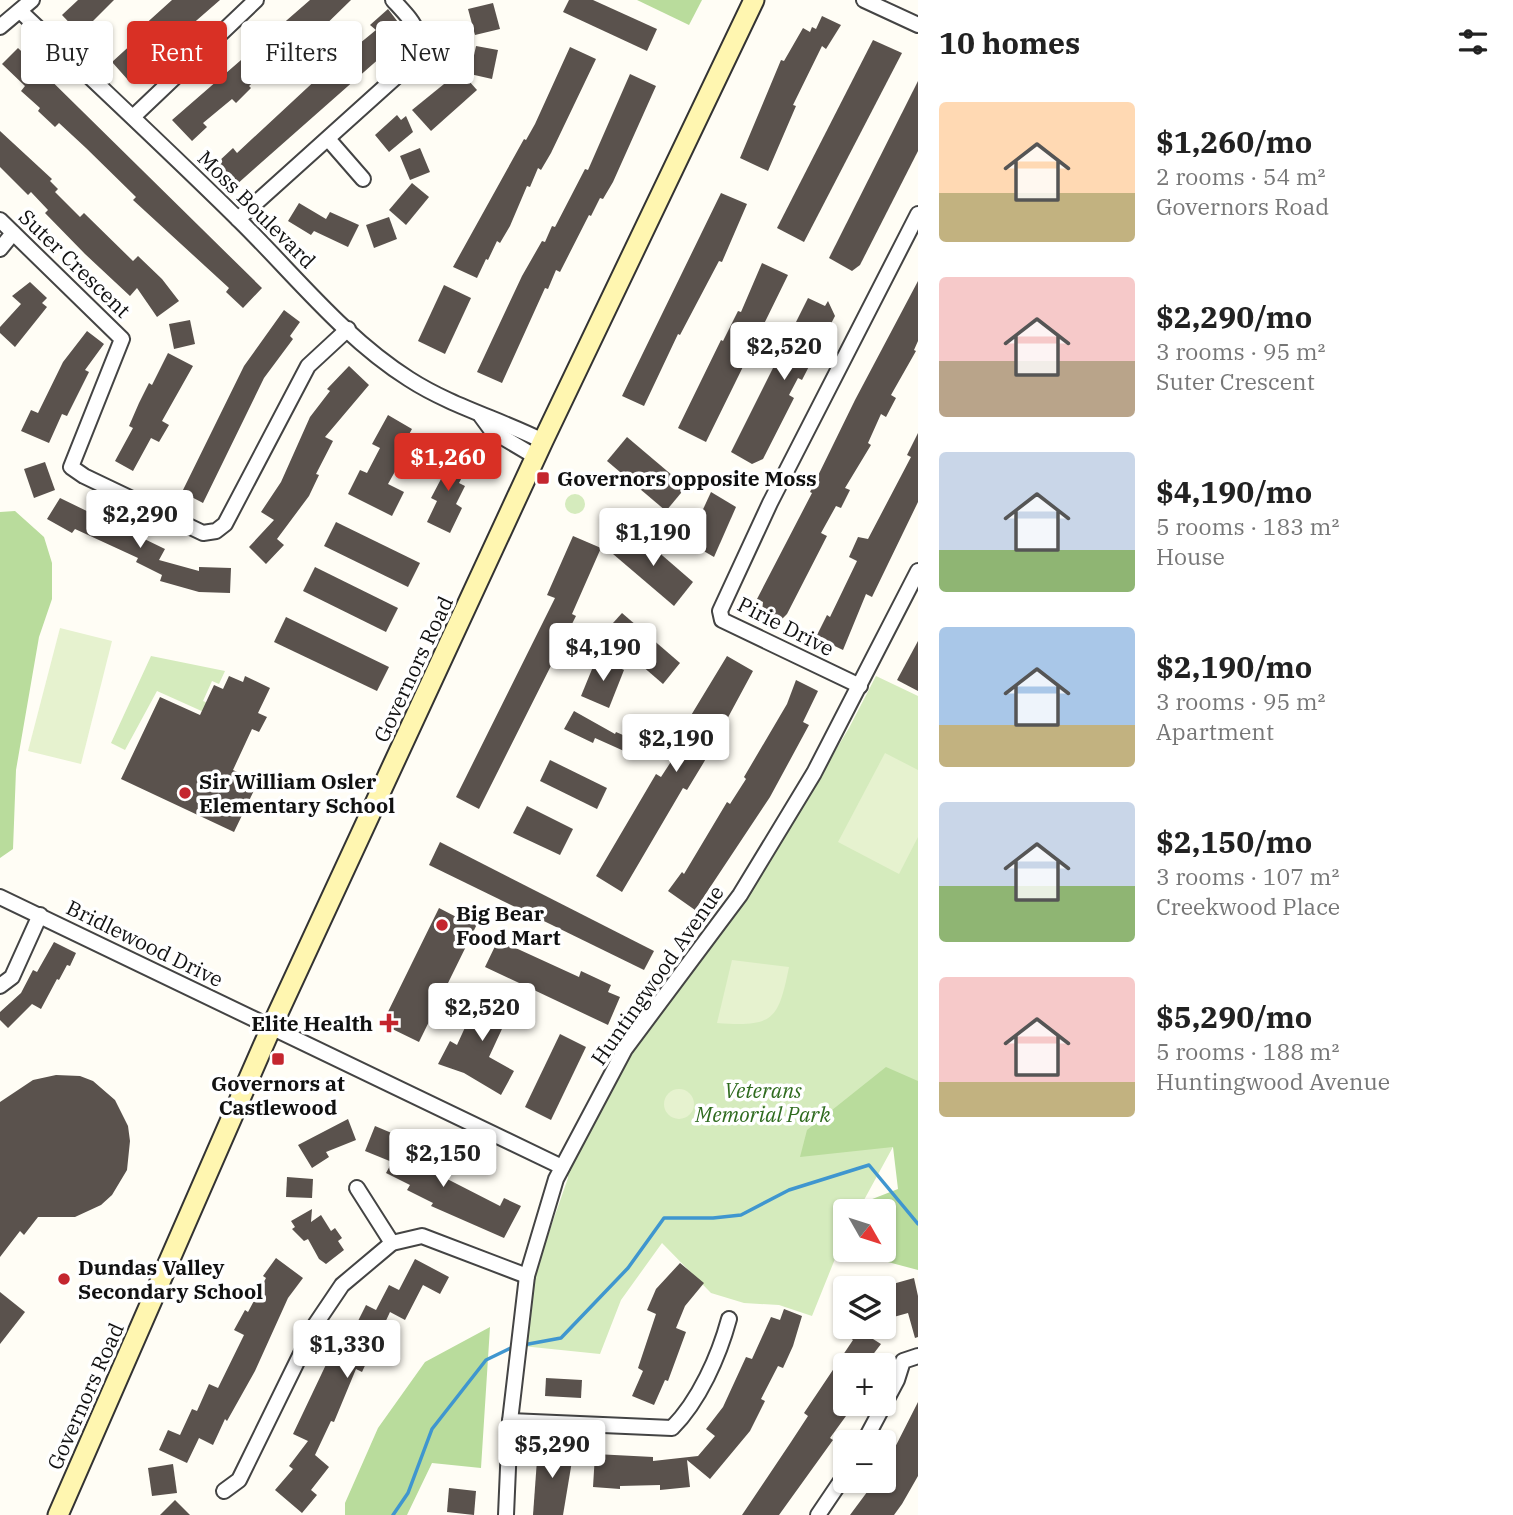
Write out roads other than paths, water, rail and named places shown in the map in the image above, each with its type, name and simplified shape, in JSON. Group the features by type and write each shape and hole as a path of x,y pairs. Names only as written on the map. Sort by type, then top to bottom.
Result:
{"main road":[{"name":"Governors Road","path":"58,1515 271,1028 540,449 754,0"}],"street":[{"path":"0,27 32,0"},
{"path":"133,117 256,0"},
{"path":"238,219 329,140 408,66 416,53 419,37 412,21 393,0"},
{"path":"864,0 918,26"},
{"name":"Moss Boulevard","path":"20,11 238,219 348,330 408,378 481,416 492,431 540,449"},
{"path":"329,140 363,180"},
{"name":"Pirie Drive","path":"860,686 722,620 720,611 770,503 918,214"},
{"name":"Suter Crescent","path":"0,220 122,339 72,467 83,476 203,533 216,531 225,524 290,394 308,366 348,330"},
{"path":"0,249 13,233"},
{"name":"Huntingwood Avenue","path":"506,1515 510,1421 527,1276 562,1167 625,1049 740,895 814,773 918,571"},
{"name":"Bridlewood Drive","path":"0,897 562,1167"},
{"path":"0,986 12,977 40,915"},
{"path":"357,1188 392,1243"},
{"path":"224,1491 239,1480 315,1325 342,1285 392,1243 422,1236 527,1276"},
{"path":"510,1421 672,1428 686,1414 723,1339 729,1319"},
{"path":"870,1430 897,1380 903,1361 918,1356"},
{"path":"818,1515 833,1493"}],"waterway":[{"path":"523,1345 561,1338 628,1268 664,1218 741,1215 789,1190 869,1165 918,1224"},
{"path":"393,1515 408,1493 432,1429 486,1360 515,1346"}],"place":[{"name":"Governors opposite Moss","path":"543,478"},
{"name":"Sir William Osler Elementary School","path":"185,793"},
{"name":"Big Bear Food Mart","path":"442,925"},
{"name":"Elite Health","path":"389,1023"},
{"name":"Governors at Castlewood","path":"278,1059"},
{"name":"Dundas Valley Secondary School","path":"64,1279"}],"park label":[{"name":"Veterans Memorial Park","path":"763,1102"}]}
